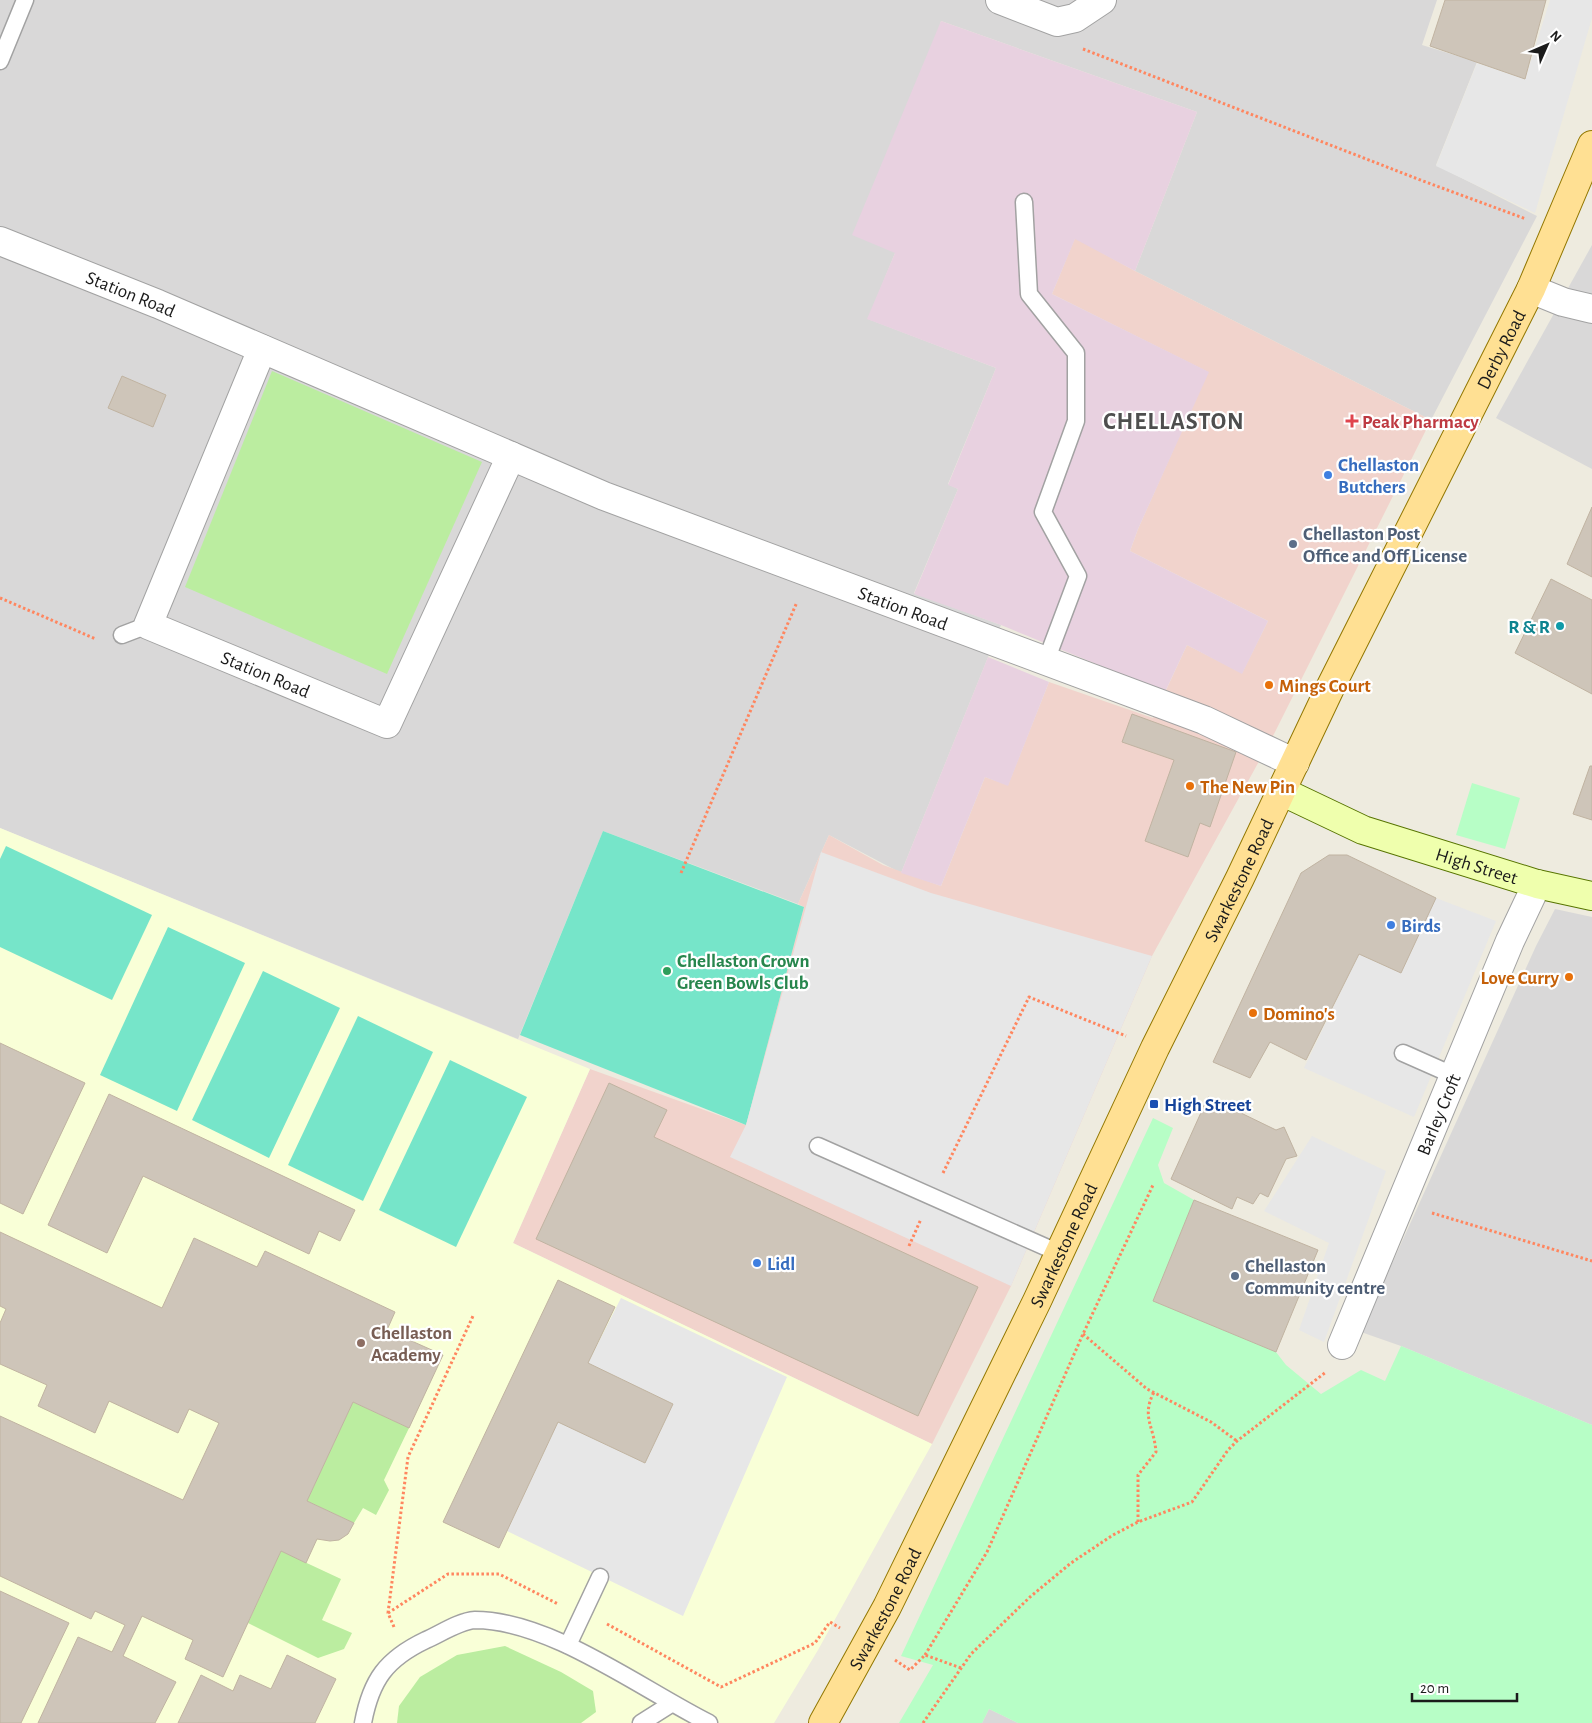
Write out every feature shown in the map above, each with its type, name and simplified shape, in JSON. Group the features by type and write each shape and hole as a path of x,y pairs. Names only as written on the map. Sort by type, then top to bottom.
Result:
{"main road":[{"name":"Derby Road","path":"1295,763 1531,289 1592,145"},
{"name":"Swarkestone Road","path":"823,1723 887,1607 1059,1253 1154,1048 1295,763"}],"street":[{"path":"1000,0 1057,22 1075,18 1102,0"},
{"name":"Station Road","path":"0,241 158,304 604,496 1204,720 1295,763"},
{"path":"1531,289 1563,302 1592,309"},
{"path":"148,625 262,349"},
{"name":"Station Road","path":"148,625 388,724 511,456"},
{"name":"High Street","path":"1281,791 1363,830 1537,884 1592,896"},
{"name":"Barley Croft","path":"1342,1345 1405,1199 1510,941 1537,884"}],"lane":[{"path":"0,62 25,0"},
{"path":"1024,202 1029,294 1076,353 1076,421 1043,512 1078,576 1046,661"},
{"path":"122,635 148,625"},
{"path":"1403,1053 1455,1076"},
{"path":"818,1146 1059,1253"},
{"path":"568,1646 600,1577"},
{"path":"363,1723 369,1694 382,1673 405,1650 473,1620 499,1623 534,1631 568,1646 708,1723"},
{"path":"641,1723 671,1704"}],"path":[{"path":"1057,22 1083,49 1423,181 1556,230"},
{"path":"682,873 809,572"},
{"path":"0,598 104,642 122,635"},
{"path":"909,1246 1029,997 1154,1048"},
{"path":"388,1613 448,1574 499,1574 558,1604 585,1612 721,1687 815,1643 830,1622 910,1670 925,1655 987,1552 1083,1334 1153,1185"},
{"path":"1405,1199 1429,1212 1592,1261"},
{"path":"405,1650 388,1613 408,1457 473,1316"},
{"path":"1083,1334 1154,1392 1211,1422 1237,1441"},
{"path":"923,1723 971,1654 994,1630 1071,1563 1113,1535 1138,1522 1192,1502 1228,1450 1330,1369 1342,1345"},
{"path":"1138,1522 1138,1476 1156,1452 1153,1428 1147,1417 1150,1400 1154,1392"},
{"path":"925,1655 961,1668"}],"shaded area":[{"path":"0,0 1437,0 1422,45 1477,62 1436,165 1537,216 1431,420 1135,271 1197,112 941,21 895,253 868,319 996,368 948,484 958,489 914,593 1001,625 901,873 829,835 798,904 603,831 518,1039 0,828"},
{"path":"1550,0 1592,0 1592,18 1535,213 1436,166 1477,63 1525,79"},
{"path":"941,21 1197,112 1135,271 1075,239 1052,294 1209,372 1138,529 1130,551 1268,621 1242,674 1187,645 1165,692 1001,625 914,594 958,489 948,485 996,368 867,319 895,253 852,235"},
{"path":"1075,238 1135,271 1431,420 1274,734 1152,956 1011,1286 932,1444 513,1243 590,1069 746,1125 804,907 798,904 829,835 883,865 941,886 985,777 1008,785 1049,682 1153,718 1187,645 1242,673 1268,621 1130,551 1208,372 1052,294"},
{"path":"1592,245 1592,469 1496,418"},
{"path":"988,657 1049,682 1008,786 985,777 941,886 901,873"},
{"name":"Chellaston Academy","path":"0,828 590,1069 513,1243 932,1444 818,1650 774,1723 0,1723"},
{"path":"821,852 931,893 1152,956 1011,1286 730,1157 746,1125"},
{"path":"1436,898 1496,921 1414,1117 1304,1068 1359,954 1401,973"},
{"path":"1555,909 1592,917 1592,1425 1401,1346 1361,1332 1536,946"},
{"path":"1312,1136 1386,1171 1324,1342 1299,1330 1329,1243 1264,1211"},
{"path":"621,1298 787,1377 683,1616 507,1531 558,1422 645,1463 673,1404 588,1363"},
{"path":"989,1709 1018,1723 982,1723"}],"green space":[{"path":"272,371 482,462 387,674 185,587"},
{"path":"1472,783 1520,798 1505,849 1456,835"},
{"name":"Chellaston Crown Green Bowls Club","path":"603,831 804,907 746,1125 520,1035"},
{"path":"6,846 152,915 112,1000 0,947 0,859"},
{"path":"168,927 245,963 177,1111 100,1075"},
{"path":"263,971 340,1008 269,1158 192,1120"},
{"path":"358,1016 433,1052 363,1201 288,1165"},
{"path":"450,1060 527,1097 456,1247 379,1210"},
{"path":"1153,1118 1173,1128 1158,1165 1164,1183 1194,1200 1153,1301 1276,1352 1286,1365 1321,1394 1361,1370 1385,1381 1401,1346 1592,1425 1592,1723 1018,1723 989,1709 982,1723 899,1723 933,1665 901,1656"},
{"path":"353,1402 409,1428 384,1480 389,1490 376,1515 363,1508 354,1523 307,1501"},
{"path":"281,1551 341,1579 322,1620 352,1633 344,1649 318,1658 248,1623"},
{"path":"505,1646 561,1672 593,1691 596,1712 581,1723 397,1723 399,1706 420,1677 457,1655"}],"building":[{"path":"1445,0 1546,0 1525,79 1430,46"},
{"path":"122,376 166,395 153,427 108,408"},
{"path":"1592,507 1592,577 1567,564"},
{"name":"R & R","path":"1551,579 1592,600 1592,694 1515,653"},
{"path":"1132,714 1236,752 1210,827 1200,823 1188,857 1145,841 1174,760 1122,742"},
{"path":"1590,766 1592,766 1592,820 1573,814"},
{"path":"1329,855 1347,855 1436,898 1401,973 1359,954 1306,1060 1270,1042 1250,1078 1213,1062 1301,873"},
{"path":"0,1043 85,1083 23,1214 0,1203"},
{"name":"Lidl","path":"609,1083 667,1110 654,1137 978,1287 918,1416 536,1239"},
{"path":"109,1094 355,1210 340,1241 319,1231 309,1254 143,1176 107,1253 48,1225"},
{"path":"1208,1097 1276,1130 1284,1127 1297,1156 1286,1159 1268,1197 1260,1193 1253,1204 1237,1197 1232,1209 1171,1179"},
{"name":"Chellaston Community centre","path":"1194,1200 1318,1250 1276,1352 1153,1301"},
{"path":"0,1232 162,1308 194,1238 257,1267 265,1251 395,1312 387,1330 443,1355 409,1428 353,1402 307,1501 354,1523 348,1534 339,1540 317,1539 306,1563 281,1551 223,1677 185,1659 193,1640 142,1616 123,1656 176,1682 155,1723 38,1723 78,1637 112,1652 125,1625 95,1611 91,1619 0,1576 0,1416 183,1500 219,1423 189,1409 178,1433 109,1401 95,1433 38,1406 47,1385 0,1364 0,1323 6,1309 0,1306"},
{"path":"558,1280 615,1307 588,1363 673,1404 645,1463 558,1422 499,1548 443,1522"},
{"path":"0,1591 69,1623 21,1723 0,1723"},
{"path":"287,1655 336,1679 315,1723 178,1723 201,1675 233,1691 240,1675 271,1689"}],"place":[{"name":"Peak Pharmacy","path":"1352,421"},
{"name":"Chellaston Butchers","path":"1328,475"},
{"name":"Chellaston Post Office and Off License","path":"1293,544"},
{"name":"R & R","path":"1560,626"},
{"name":"Mings Court","path":"1269,685"},
{"name":"The New Pin","path":"1190,786"},
{"name":"Birds","path":"1391,925"},
{"name":"Chellaston Crown Green Bowls Club","path":"667,971"},
{"name":"Love Curry","path":"1569,977"},
{"name":"Domino's","path":"1253,1013"},
{"name":"High Street","path":"1154,1104"},
{"name":"Lidl","path":"757,1263"},
{"name":"Chellaston Community centre","path":"1235,1276"},
{"name":"Chellaston Academy","path":"361,1343"}],"district":[{"name":"CHELLASTON","path":"1174,421"}]}
